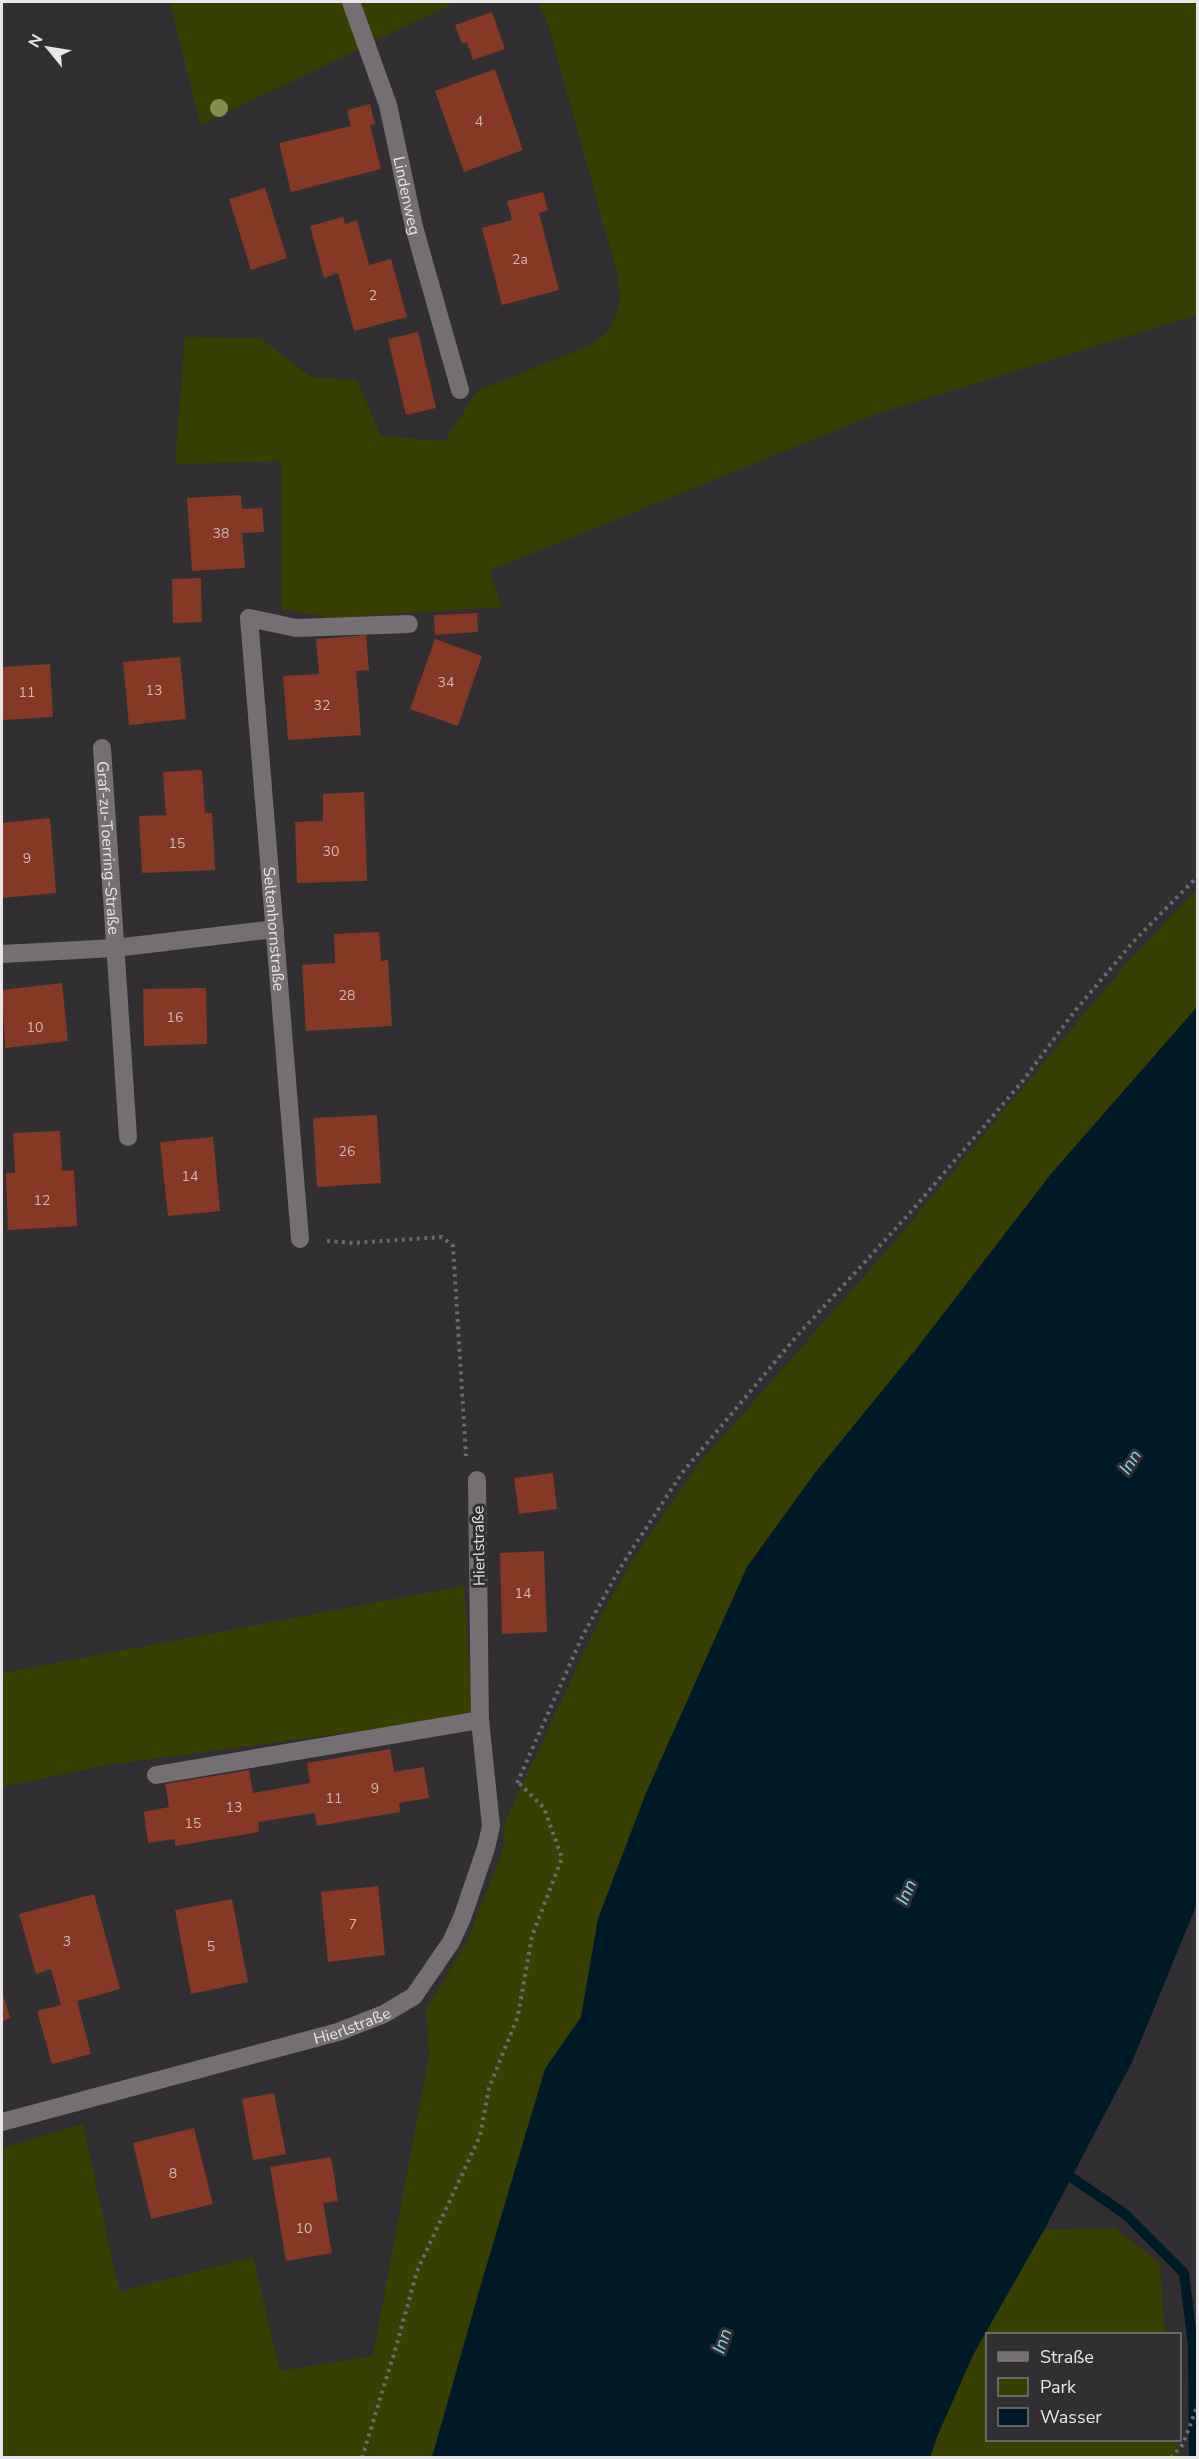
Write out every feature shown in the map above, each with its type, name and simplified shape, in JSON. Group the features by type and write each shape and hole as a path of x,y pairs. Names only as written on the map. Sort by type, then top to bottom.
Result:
{"street":[{"name":"Lindenweg","path":"351,2 388,105 414,226 460,390"},
{"name":"Seltenhornstraße","path":"300,1239 249,618 296,628 409,624"},
{"name":"Graf-zu-Toerring-Straße","path":"102,748 128,1137"},
{"name":"Graf-zu-Toerring-Straße","path":"2,954 115,948 275,929"},
{"name":"Hierlstraße","path":"2,2122 338,2032 384,2014 414,1996 451,1942 476,1880 491,1826 480,1720 477,1480"},
{"path":"156,1775 480,1720"}],"path":[{"path":"491,1826 518,1782 582,1637 620,1568 682,1473 795,1338 908,1215 1022,1082 1074,1012 1133,942 1197,876"},
{"path":"300,1239 354,1243 442,1237 453,1246 466,1460 477,1480"},
{"path":"362,2457 417,2271 480,2136 489,2088 518,2016 532,1936 562,1858 544,1808 518,1782"},
{"path":"1171,2457 1183,2444 1197,2404"}],"green space":[{"path":"170,2 456,2 201,125"},
{"path":"538,2 1197,2 1197,315 876,414 489,571 502,607 333,618 281,609 281,461 175,464 185,337 260,338 311,377 357,380 381,436 445,441 477,391 589,346 609,331 620,304 618,276 547,21"},
{"path":"1197,889 1197,1007 1051,1174 917,1348 815,1473 747,1567 646,1793 598,1918 581,2017 545,2069 432,2457 2,2458 2,2148 83,2124 119,2292 253,2257 280,2371 373,2356 429,2055 426,2010 467,1941 504,1847 504,1824 602,1614 633,1559 697,1466 897,1239 1127,963"},
{"path":"464,1586 473,1716 107,1765 2,1787 2,1673"},
{"path":"1115,2228 1160,2263 1165,2333 986,2333 986,2441 1177,2441 1180,2457 930,2458 966,2370 996,2313 1044,2230"}],"water":[{"name":"Inn","path":"1197,1007 1197,1904 1132,2062 1044,2230 973,2355 930,2457 432,2457 545,2069 581,2017 598,1919 646,1793 747,1567 815,1473 917,1348 1051,1174"}],"building":[{"path":"492,12 505,49 473,60 467,42 462,44 455,25"},
{"path":"495,69 523,150 464,172 435,91"},
{"path":"370,104 375,124 370,125 381,169 291,192 279,143 351,126 347,110"},
{"path":"265,188 287,258 251,270 229,199"},
{"path":"543,192 548,210 539,213 559,290 502,305 482,228 512,220 507,201"},
{"path":"343,217 345,224 357,220 369,265 391,259 407,317 354,331 338,273 324,278 310,226"},
{"path":"418,332 436,408 406,415 388,339"},
{"path":"241,495 242,509 262,508 264,532 242,533 245,568 192,571 187,498"},
{"path":"201,578 202,622 173,623 172,579"},
{"path":"477,613 478,632 435,635 434,615"},
{"path":"366,635 369,670 356,671 361,735 288,740 283,676 319,674 316,639"},
{"path":"435,639 482,656 458,726 410,709"},
{"path":"180,657 186,719 129,725 123,662"},
{"path":"50,664 53,717 2,720 2,667"},
{"path":"202,770 205,813 212,813 215,870 142,873 139,816 166,815 163,772"},
{"path":"364,792 367,881 297,883 295,822 323,821 323,794"},
{"path":"50,818 56,893 2,898 2,823"},
{"path":"379,932 381,961 388,960 392,1026 306,1031 302,965 335,963 334,934"},
{"path":"62,983 68,1041 5,1048 2,990"},
{"path":"206,988 207,1044 144,1046 143,989"},
{"path":"377,1115 381,1183 317,1187 313,1118"},
{"path":"60,1131 62,1171 74,1170 77,1226 8,1230 6,1173 15,1173 13,1133"},
{"path":"213,1137 220,1211 168,1216 160,1142"},
{"path":"553,1473 557,1509 519,1514 514,1478"},
{"path":"544,1551 547,1632 502,1634 500,1553"},
{"path":"390,1749 394,1772 424,1767 429,1798 399,1803 400,1812 317,1826 315,1813 258,1822 259,1832 175,1846 175,1839 148,1843 144,1812 169,1807 165,1784 249,1770 253,1793 310,1783 307,1763"},
{"path":"378,1886 385,1955 328,1962 321,1892"},
{"path":"94,1894 120,1989 77,2001 91,2054 52,2064 37,2011 61,2005 51,1969 36,1974 19,1914"},
{"path":"232,1899 248,1982 191,1994 175,1910"},
{"path":"2,1991 10,2018 2,2021"},
{"path":"274,2093 286,2154 253,2160 242,2099"},
{"path":"194,2128 213,2204 151,2219 133,2143"},
{"path":"331,2157 338,2201 323,2203 332,2253 286,2261 270,2167"}],"waterway":[{"path":"1062,2171 1125,2214 1184,2273 1193,2345 1194,2458"}]}
